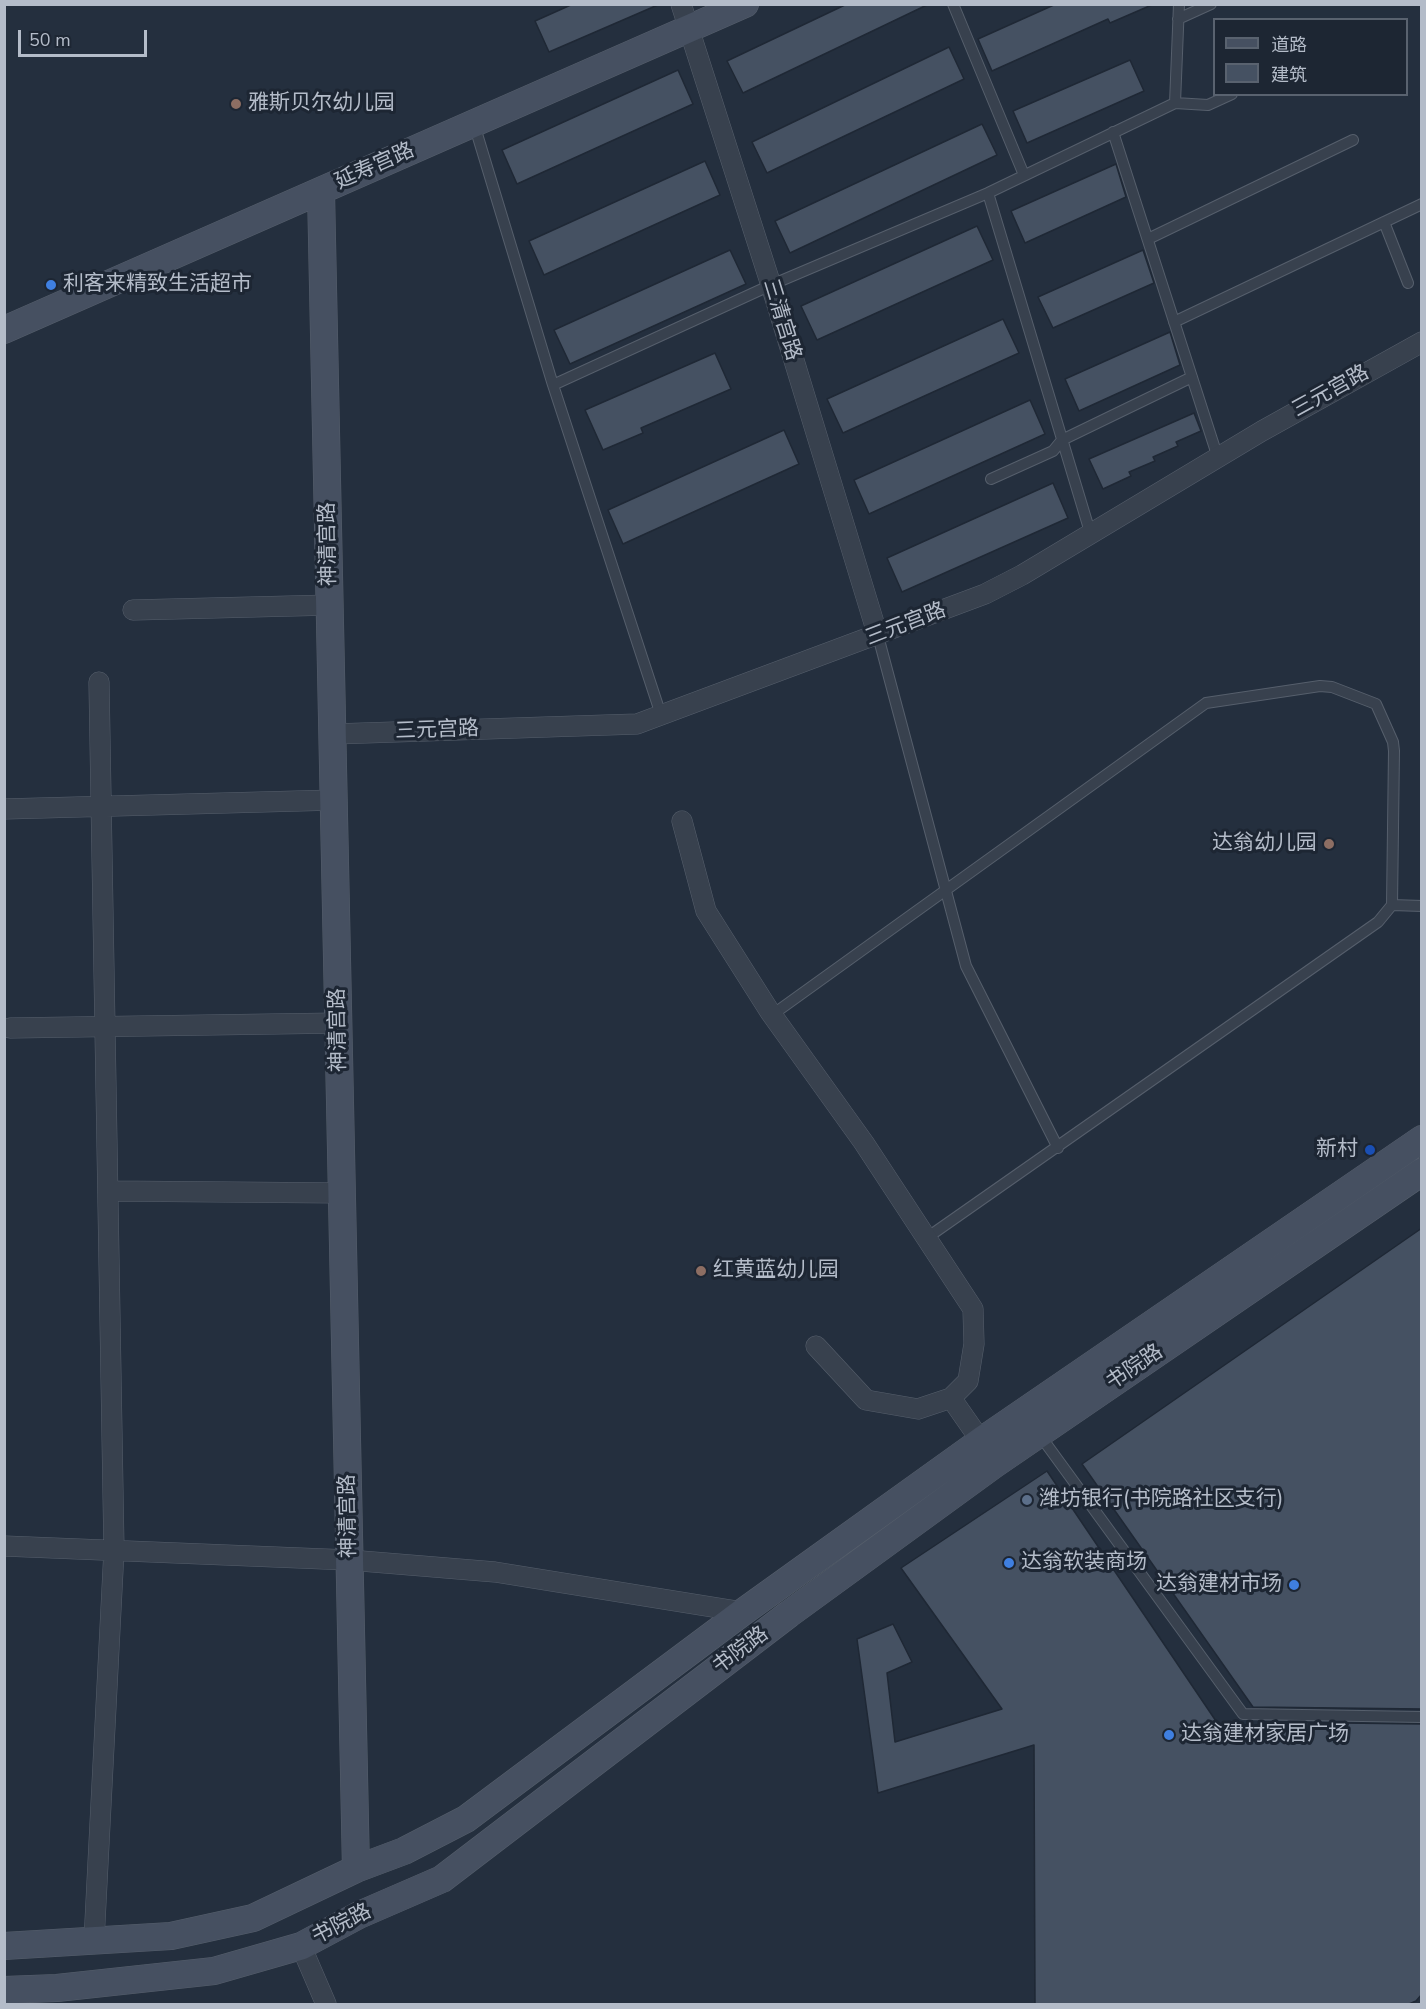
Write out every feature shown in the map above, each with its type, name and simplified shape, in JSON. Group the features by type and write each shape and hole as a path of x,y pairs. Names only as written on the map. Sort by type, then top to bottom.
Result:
{"main road":[{"name":"延寿宫路","path":"4,330 474,123 685,16 745,4"},
{"name":"神清宫路","path":"321,191 356,1869"},
{"name":"书院路","path":"4,1946 171,1936 253,1918 356,1869 404,1851 466,1819 743,1612 981,1442 1422,1139"},
{"name":"书院路","path":"4,1990 57,1996 213,1971 300,1946 359,1916 442,1879 789,1614 1039,1433 1422,1172"}],"street":[{"name":"三清宫路","path":"685,16 771,285 878,636"},
{"name":"三元宫路","path":"334,734 637,724 878,636 985,594 1022,576 1090,532 1422,342"},
{"path":"133,610 331,605"},
{"path":"94,1941 114,1550 99,682"},
{"path":"4,808 335,800"},
{"path":"682,821 706,910 772,1015 928,1237 973,1309 974,1344 968,1381 951,1398 918,1409 866,1400 816,1346"},
{"path":"10,1028 339,1023"},
{"path":"108,1191 342,1193"},
{"path":"951,1398 981,1442"},
{"path":"4,1546 349,1560 495,1572 743,1612"},
{"path":"300,1946 326,2004"}],"lane":[{"path":"953,4 1024,175"},
{"path":"1175,103 1179,4"},
{"path":"1178,20 1211,4"},
{"path":"553,385 771,285 988,193 1175,103 1208,105 1228,96"},
{"path":"474,123 553,385 661,715"},
{"path":"1113,132 1218,458"},
{"path":"1148,239 1353,140"},
{"path":"988,193 1090,532"},
{"path":"1174,322 1422,204"},
{"path":"1384,222 1408,283"},
{"path":"991,478 1053,451 1062,440 1192,377"},
{"path":"878,636 966,966 1058,1148"},
{"path":"772,1015 945,888 1206,703 1320,686 1332,687 1376,704 1393,742 1392,905 1378,922 928,1237"},
{"path":"1392,905 1422,906"},
{"path":"1039,1433 1244,1714 1422,1718"}],"building":[{"path":"573,4 660,4 549,52 535,21"},
{"path":"847,4 929,4 743,93 727,61"},
{"path":"1056,4 1154,4 1110,23 1108,19 992,71 978,39"},
{"path":"949,47 964,79 767,173 752,142"},
{"path":"1130,60 1144,91 1027,143 1013,111"},
{"path":"678,70 693,104 517,184 502,150"},
{"path":"982,124 997,155 790,253 775,221"},
{"path":"705,161 720,195 544,275 529,241"},
{"path":"1116,164 1126,197 1025,243 1011,211"},
{"path":"977,226 993,260 817,340 801,306"},
{"path":"730,250 746,284 570,364 554,330"},
{"path":"1143,250 1154,283 1053,328 1038,297"},
{"path":"1003,319 1019,353 843,433 827,399"},
{"path":"1170,332 1180,365 1079,411 1065,379"},
{"path":"715,353 731,389 641,428 643,433 603,450 585,410"},
{"path":"1030,400 1045,434 869,514 854,480"},
{"path":"1194,413 1201,431 1176,442 1178,446 1153,457 1155,461 1129,472 1131,476 1103,489 1089,459"},
{"path":"784,430 799,464 623,544 608,510"},
{"path":"1053,483 1068,518 902,592 887,558"},
{"name":"达翁建材市场","path":"1422,1228 1422,1709 1253,1707 1082,1464"},
{"name":"达翁建材家居广场","path":"1047,1471 1220,1727 1267,1727 1263,1722 1422,1724 1422,1994 1416,2001 1409,2004 1035,2004 1034,1745 878,1793 857,1639 893,1624 912,1662 887,1673 895,1742 1002,1709 901,1568"}],"place":[{"name":"雅斯贝尔幼儿园","path":"236,104"},
{"name":"利客来精致生活超市","path":"51,285"},
{"name":"达翁幼儿园","path":"1329,844"},
{"name":"新村","path":"1370,1150"},
{"name":"红黄蓝幼儿园","path":"701,1271"},
{"name":"潍坊银行(书院路社区支行)","path":"1027,1500"},
{"name":"达翁软装商场","path":"1009,1563"},
{"name":"达翁建材市场","path":"1294,1585"},
{"name":"达翁建材家居广场","path":"1169,1735"}]}
